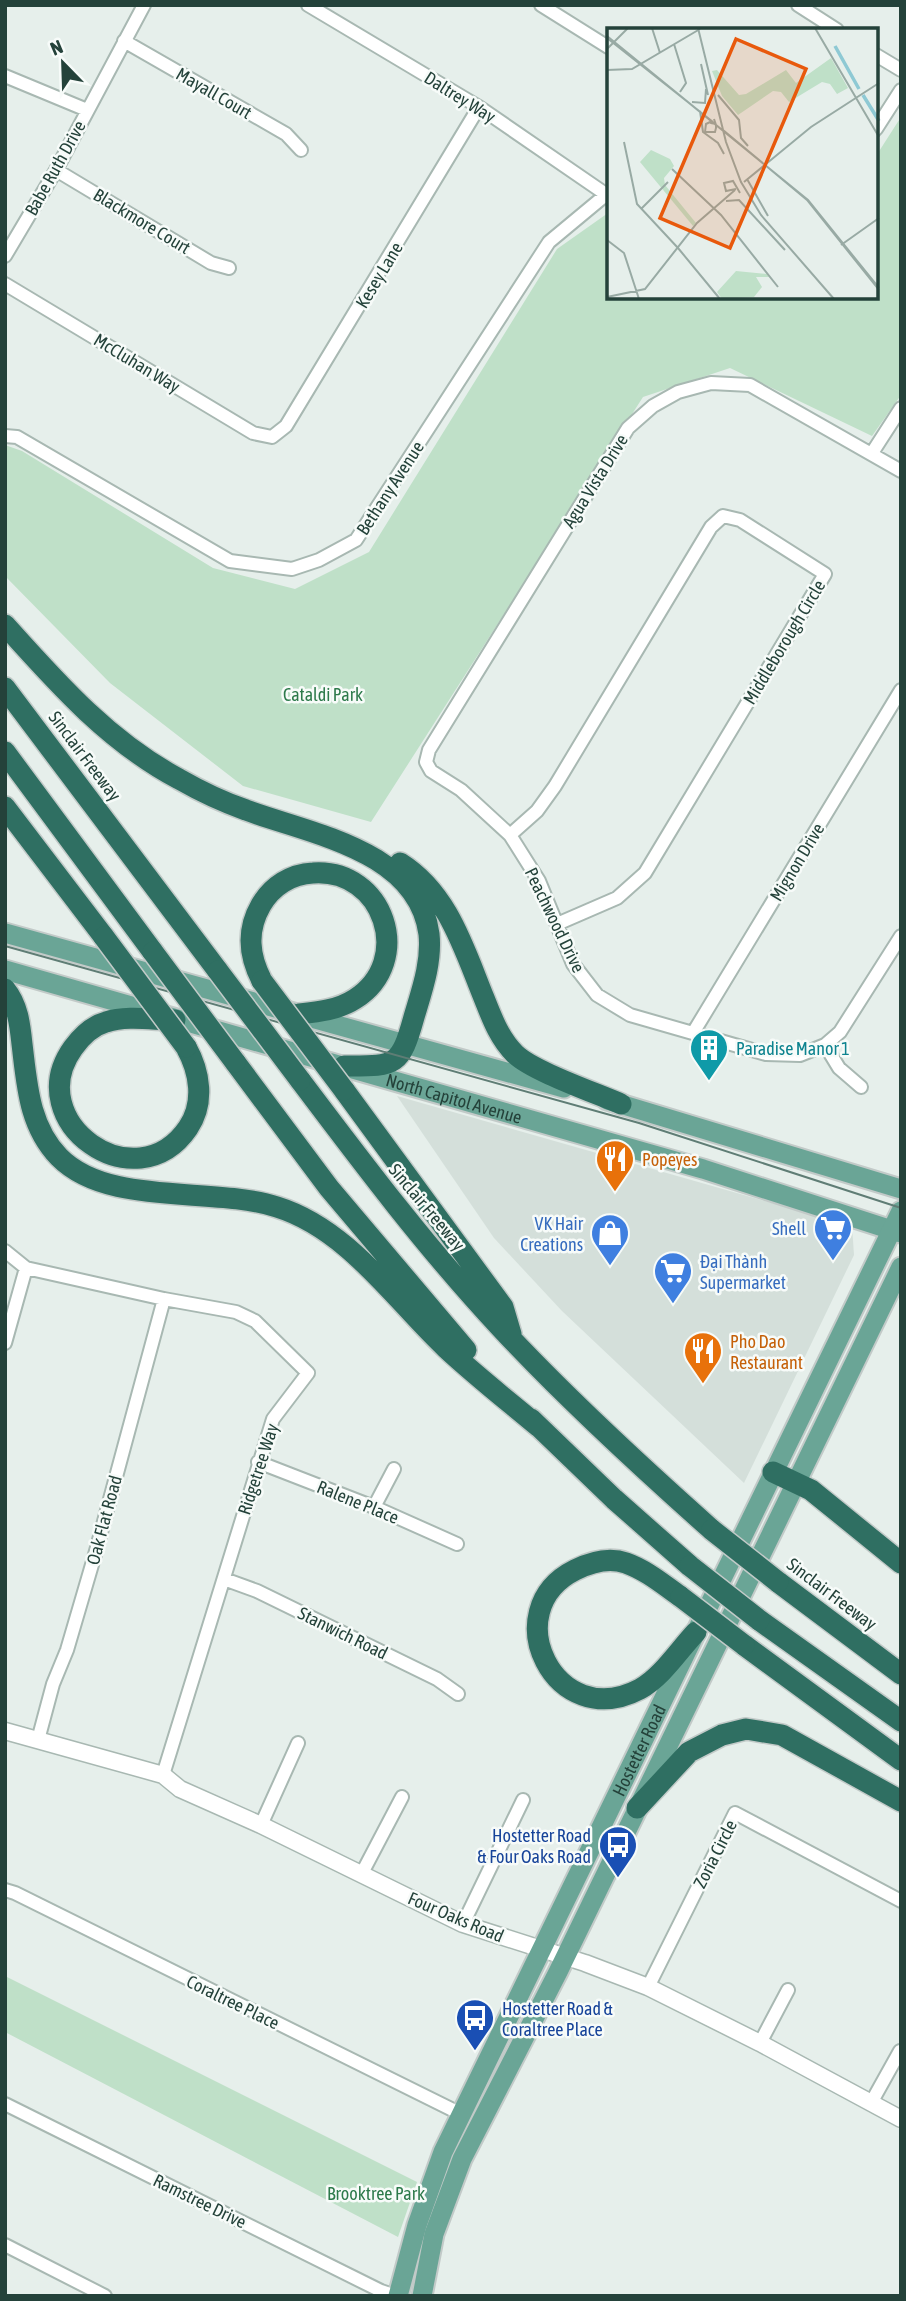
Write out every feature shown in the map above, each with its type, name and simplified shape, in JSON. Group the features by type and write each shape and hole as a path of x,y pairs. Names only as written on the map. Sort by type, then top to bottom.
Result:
{"highway":[{"path":"5,625 71,698 156,766 220,800 333,839 380,851 417,876 437,897 459,936 500,1035 514,1053 530,1065 621,1104"},
{"name":"Sinclair Freeway","path":"5,688 363,1165 512,1339 638,1464 712,1530 901,1674"},
{"path":"5,752 330,1188 466,1350 539,1427 614,1499 690,1566 759,1620 901,1721"},
{"path":"5,807 104,937 186,1047 193,1059 198,1080 197,1107 187,1130 167,1148 142,1157 116,1157 92,1147 74,1129 62,1104 61,1079 68,1055 83,1036 105,1022 118,1020 176,1020"},
{"path":"333,839 389,867 407,885 426,920 429,933 428,959 407,1044 388,1065 344,1066"},
{"path":"299,1014 328,1010 355,999 366,990 382,967 386,954 386,929 377,905 360,887 334,874 305,873 292,877 269,893 254,918 251,931 252,957 262,981 503,1307 512,1339"},
{"path":"5,989 18,1015 27,1089 33,1112 42,1135 65,1163 76,1172 101,1183 136,1189 247,1199 281,1208 309,1222 349,1250 447,1349 539,1427"},
{"path":"773,1472 811,1490 901,1563"},
{"path":"696,1632 651,1681 641,1688 612,1698 588,1697 567,1688 551,1672 545,1662 538,1637 538,1622 542,1606 558,1581 582,1566 603,1561 625,1563 652,1576 901,1760"},
{"path":"637,1808 689,1752 722,1735 746,1729 782,1735 901,1801"}],"main road":[{"path":"5,933 621,1104 901,1189"},
{"name":"North Capitol Avenue","path":"5,970 703,1169 896,1231"},
{"name":"Hostetter Road","path":"397,2296 429,2185 461,2114 773,1472 896,1231 901,1211"},
{"name":"Hostetter Road","path":"422,2296 435,2234 462,2159 565,1957 901,1267"}],"street":[{"name":"Babe Ruth Drive","path":"7,249 56,170 144,5"},
{"name":"Daltrey Way","path":"308,5 479,107 607,193"},
{"path":"541,5 607,46"},
{"path":"798,5 834,28"},
{"name":"Mayall Court","path":"124,41 286,134 301,150"},
{"path":"878,56 901,70"},
{"path":"5,76 87,110"},
{"path":"878,126 901,90"},
{"name":"Kesey Lane","path":"272,437 286,426 479,107"},
{"name":"Blackmore Court","path":"56,170 211,263 229,268"},
{"name":"Bethany Avenue","path":"5,436 17,437 230,561 292,569 319,560 356,540 549,242 607,195"},
{"name":"McCluhan Way","path":"5,284 253,433 272,437"},
{"name":"Agua Vista Drive","path":"426,762 429,750 628,428 653,405 677,392 712,383 750,385 901,471"},
{"path":"872,453 901,408"},
{"name":"Middleborough Circle","path":"510,835 537,811 555,786 711,527 723,516 740,520 825,574 645,873 617,898 557,924"},
{"name":"Mignon Drive","path":"693,1033 901,690"},
{"name":"Peachwood Drive","path":"426,762 431,771 461,790 510,835 539,881 573,964 597,995 630,1015 766,1054 800,1055 825,1045"},
{"path":"861,1087 839,1068 825,1045 840,1032 901,936"},
{"name":"Ridgetree Way","path":"5,1251 26,1268 236,1312 254,1321 308,1373 274,1419 258,1462 163,1775"},
{"path":"5,1343 26,1268"},
{"name":"Oak Flat Road","path":"38,1740 53,1684 67,1650 96,1552 164,1299"},
{"name":"Ralene Place","path":"258,1462 373,1507 457,1544"},
{"path":"373,1507 394,1469"},
{"name":"Stanwich Road","path":"224,1579 269,1597 437,1679 458,1694"},
{"name":"Four Oaks Road","path":"5,1731 163,1775 180,1789 261,1825 463,1924 648,1987 760,2043 901,2119"},
{"path":"261,1825 298,1743"},
{"path":"361,1875 402,1797"},
{"path":"463,1924 523,1800"},
{"name":"Zoria Circle","path":"648,1987 735,1813 901,1901"},
{"name":"Coraltree Place","path":"5,1891 15,1893 461,2114"},
{"path":"760,2043 788,1990"},
{"path":"871,2103 900,2051"},
{"name":"Ramstree Drive","path":"5,2104 381,2291 397,2296"},
{"path":"5,2245 105,2296"}],"shaded area":[{"path":"397,1096 852,1226 854,1255 744,1483 562,1311 494,1238"}],"green space":[{"name":"Cataldi Park","path":"901,117 901,395 872,436 730,368 643,397 371,822 243,786 110,683 5,576 5,445 22,451 213,568 295,589 369,552 557,249 607,214 607,299 878,299 878,153"},
{"name":"Brooktree Park","path":"5,1976 417,2182 398,2237 5,2032"}],"tram line":[{"path":"5,946 639,1123 901,1208"}],"place":[{"name":"Paradise Manor 1","path":"709,1082"},
{"name":"Popeyes","path":"615,1193"},
{"name":"Shell","path":"833,1262"},
{"name":"VK Hair Creations","path":"610,1267"},
{"name":"Đại Thành Supermarket","path":"673,1305"},
{"name":"Pho Dao Restaurant","path":"703,1385"},
{"name":"Hostetter Road & Four Oaks Road","path":"618,1879"},
{"name":"Hostetter Road & Coraltree Place","path":"475,2052"}]}
